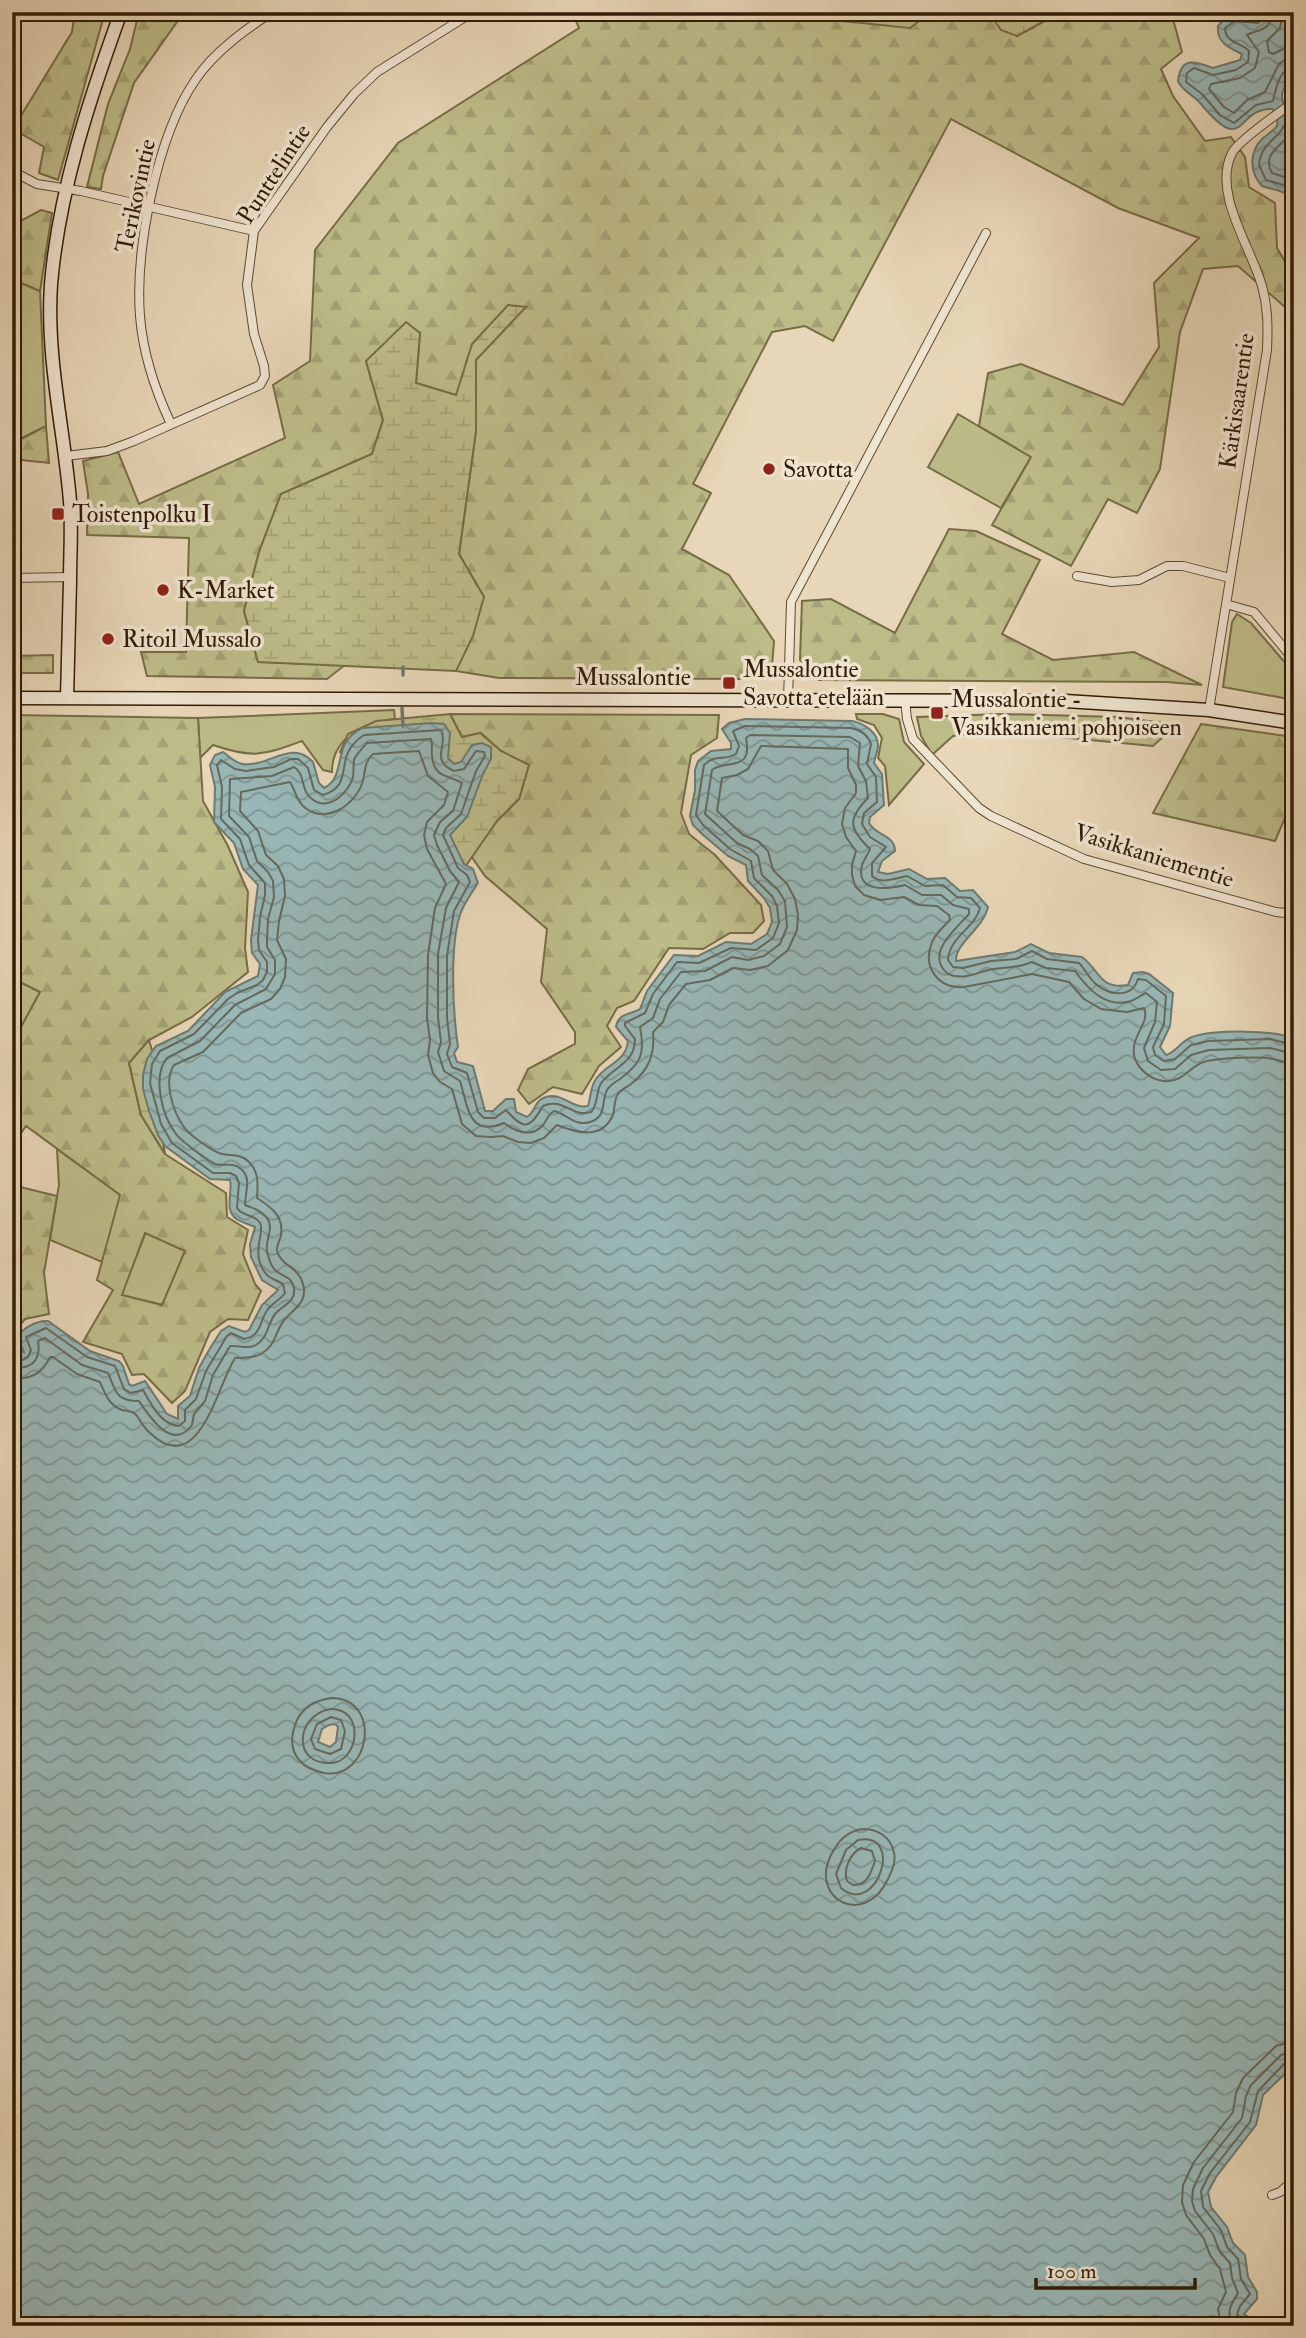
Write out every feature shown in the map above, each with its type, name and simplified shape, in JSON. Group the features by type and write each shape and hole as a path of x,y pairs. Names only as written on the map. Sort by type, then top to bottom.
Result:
{"main road":[{"path":"67,698 71,505 50,336 51,285 67,190 93,89 121,12"},
{"name":"Mussalontie","path":"12,698 1065,701 1209,710 1294,723"}],"street":[{"name":"Terikovintie","path":"171,424 148,365 140,315 141,258 150,207 169,131 179,106 197,77 230,44 272,12"},
{"name":"Punttelintie","path":"66,456 107,451 260,384 265,376 249,311 247,285 254,231 327,127 354,94 377,72 473,12"},
{"name":"Kärkisaarentie","path":"1209,710 1267,350 1268,312 1262,284 1226,191 1225,174 1233,151 1294,102"},
{"path":"12,171 37,184 81,191 254,231"},
{"path":"788,699 791,603 986,233"},
{"path":"1077,576 1112,582 1139,580 1167,566 1183,566 1230,578"},
{"path":"12,578 70,577"},
{"path":"1226,604 1254,612 1294,660"},
{"name":"Vasikkaniementie","path":"905,699 913,739 979,808 1005,824 1084,859 1276,912 1294,914"},
{"path":"1272,2194 1280,2192 1294,2179"}],"green space":[{"path":"75,12 105,12 58,180 39,173 44,147 13,129 72,32"},
{"path":"139,12 184,12 134,83 101,189 87,187 108,104 130,49"},
{"path":"572,12 994,12 994,20 1017,36 1061,12 1171,12 1182,52 1161,69 1173,96 1205,141 1231,137 1245,157 1249,187 1275,203 1277,248 1294,277 1294,315 1238,266 1203,269 1180,332 1160,469 1137,513 1108,499 1071,566 992,525 1031,457 979,426 988,373 1021,364 1123,405 1159,347 1154,283 1199,238 1118,208 951,119 833,341 805,326 772,332 693,484 711,493 682,549 729,575 774,641 771,679 499,678 456,671 484,597 459,554 476,431 456,395 416,383 420,333 366,361 383,420 372,454 281,494 259,552 244,611 258,662 345,665 327,679 147,676 141,652 186,652 189,538 87,535 88,494 83,461 118,452 139,504 285,438 273,385 310,361 315,250 398,143 579,28"},
{"path":"822,12 931,12 910,28 823,19"},
{"path":"994,12 1061,12 1017,36 1001,30 994,20"},
{"path":"41,210 52,213 40,291 12,279 12,221 17,223"},
{"path":"12,279 40,291 46,426 12,443"},
{"path":"508,305 526,307 476,360 476,431 459,554 484,597 473,636 456,671 258,662 244,611 259,552 281,494 372,454 383,420 366,361 406,322 420,333 416,383 456,395 472,344"},
{"path":"958,414 1031,457 1001,508 928,467"},
{"path":"46,426 49,463 12,459 12,444"},
{"path":"949,529 976,531 1040,560 1002,634 1053,660 1134,652 1202,685 1167,682 818,680 800,660 802,601 831,599 895,633"},
{"path":"1237,614 1251,623 1294,673 1294,700 1223,687 1232,622"},
{"path":"53,655 53,673 12,673 12,656"},
{"path":"394,710 395,719 362,728 344,741 333,760 332,772 323,770 302,741 258,754 213,745 200,758 198,718"},
{"path":"450,714 719,715 717,738 691,755 681,813 689,834 715,855 761,905 764,921 753,933 730,933 703,949 669,948 634,1001 617,1008 607,1026 621,1047 599,1066 582,1094 553,1087 529,1104 518,1090 528,1069 575,1044 575,1032 541,982 547,929 485,876 471,856 497,821 519,799 529,765 501,751 481,733 462,737"},
{"path":"450,714 462,737 480,733 501,751 529,765 519,799 497,821 463,870 340,752 348,734 376,721"},
{"path":"856,714 883,714 899,719 904,742 924,764 889,805 885,766 878,758 882,738 874,725 857,719"},
{"path":"1002,714 1118,717 1165,723 1164,736 1153,746 996,731 953,736 932,755 921,736 917,717"},
{"path":"12,715 198,718 203,801 228,846 248,892 245,948 248,972 192,1017 149,1040 129,1063 141,1115 165,1154 226,1193 227,1217 248,1230 243,1254 255,1284 261,1291 248,1320 228,1319 210,1332 185,1391 172,1403 144,1374 132,1375 122,1354 83,1342 113,1290 97,1280 120,1195 26,1126 12,1146 12,1044 40,992 12,978","holes":["145,1233 185,1251 162,1305 122,1295"]},
{"path":"1201,724 1294,737 1294,797 1275,841 1153,813"},
{"path":"12,978 40,992 12,1044"},
{"path":"149,1040 162,1084 158,1110 165,1154 141,1115 129,1063"},
{"path":"57,1149 121,1195 102,1262 50,1240 59,1185"},
{"path":"12,1185 57,1196 44,1273 49,1314 25,1319 14,1332 12,1329"},
{"path":"146,1232 185,1251 163,1305 121,1295"}],"water":[{"path":"1256,12 1294,12 1295,65 1282,96 1285,107 1294,110 1294,259 1288,248 1292,219 1290,203 1284,193 1262,186 1252,162 1258,143 1277,126 1278,115 1272,109 1260,111 1240,126 1233,129 1226,127 1215,120 1178,81 1182,67 1191,62 1213,68 1240,60 1242,54 1221,40 1218,26 1226,17 1255,17"},
{"path":"745,719 852,721 873,732 878,745 874,763 882,774 884,805 870,817 869,823 892,842 895,851 882,861 878,872 888,874 909,869 927,879 945,878 960,891 973,890 988,907 981,922 960,948 956,961 1015,952 1031,944 1049,953 1082,957 1111,985 1128,985 1133,973 1149,974 1173,993 1170,1026 1160,1047 1166,1055 1192,1037 1214,1033 1272,1033 1294,1039 1294,2065 1263,2095 1256,2125 1216,2177 1208,2192 1211,2207 1227,2227 1233,2243 1245,2255 1248,2277 1257,2292 1257,2299 1244,2314 1263,2326 12,2326 12,1351 24,1352 18,1338 26,1328 48,1321 90,1351 119,1361 129,1384 132,1386 145,1381 167,1414 178,1419 178,1406 190,1396 199,1368 221,1331 229,1326 245,1332 249,1330 262,1305 278,1290 262,1280 251,1257 250,1244 255,1227 238,1220 231,1212 230,1180 210,1179 165,1146 158,1135 143,1089 147,1059 156,1046 188,1031 225,992 258,976 260,964 252,953 251,940 258,885 243,869 234,843 214,822 215,787 210,765 215,755 223,752 243,764 297,753 313,762 319,783 324,788 336,776 346,742 362,728 444,724 450,733 448,758 454,764 461,762 472,745 482,743 491,747 491,759 467,817 450,835 464,864 473,869 478,883 461,912 457,926 453,960 458,1047 454,1053 457,1062 473,1066 485,1111 493,1111 506,1099 514,1099 516,1112 527,1117 540,1100 547,1097 559,1097 576,1105 588,1106 596,1079 624,1054 628,1041 616,1027 617,1022 640,1009 647,991 674,955 698,956 726,942 751,944 767,934 772,922 770,908 748,881 746,865 728,856 702,834 693,825 690,816 698,761 711,751 731,749 731,743 722,729 729,723","holes":["335,1724 338,1727 336,1742 330,1747 318,1742 322,1729"]}],"waterway":[{"path":"403,667 403,675"},
{"path":"402,708 403,726"}],"place":[{"name":"Savotta","path":"769,469"},
{"name":"Toistenpolku I","path":"58,514"},
{"name":"K-Market","path":"163,590"},
{"name":"Ritoil Mussalo","path":"108,639"},
{"name":"Mussalontie Savotta etelään","path":"729,683"},
{"name":"Mussalontie - Vasikkaniemi pohjoiseen","path":"937,713"}]}
